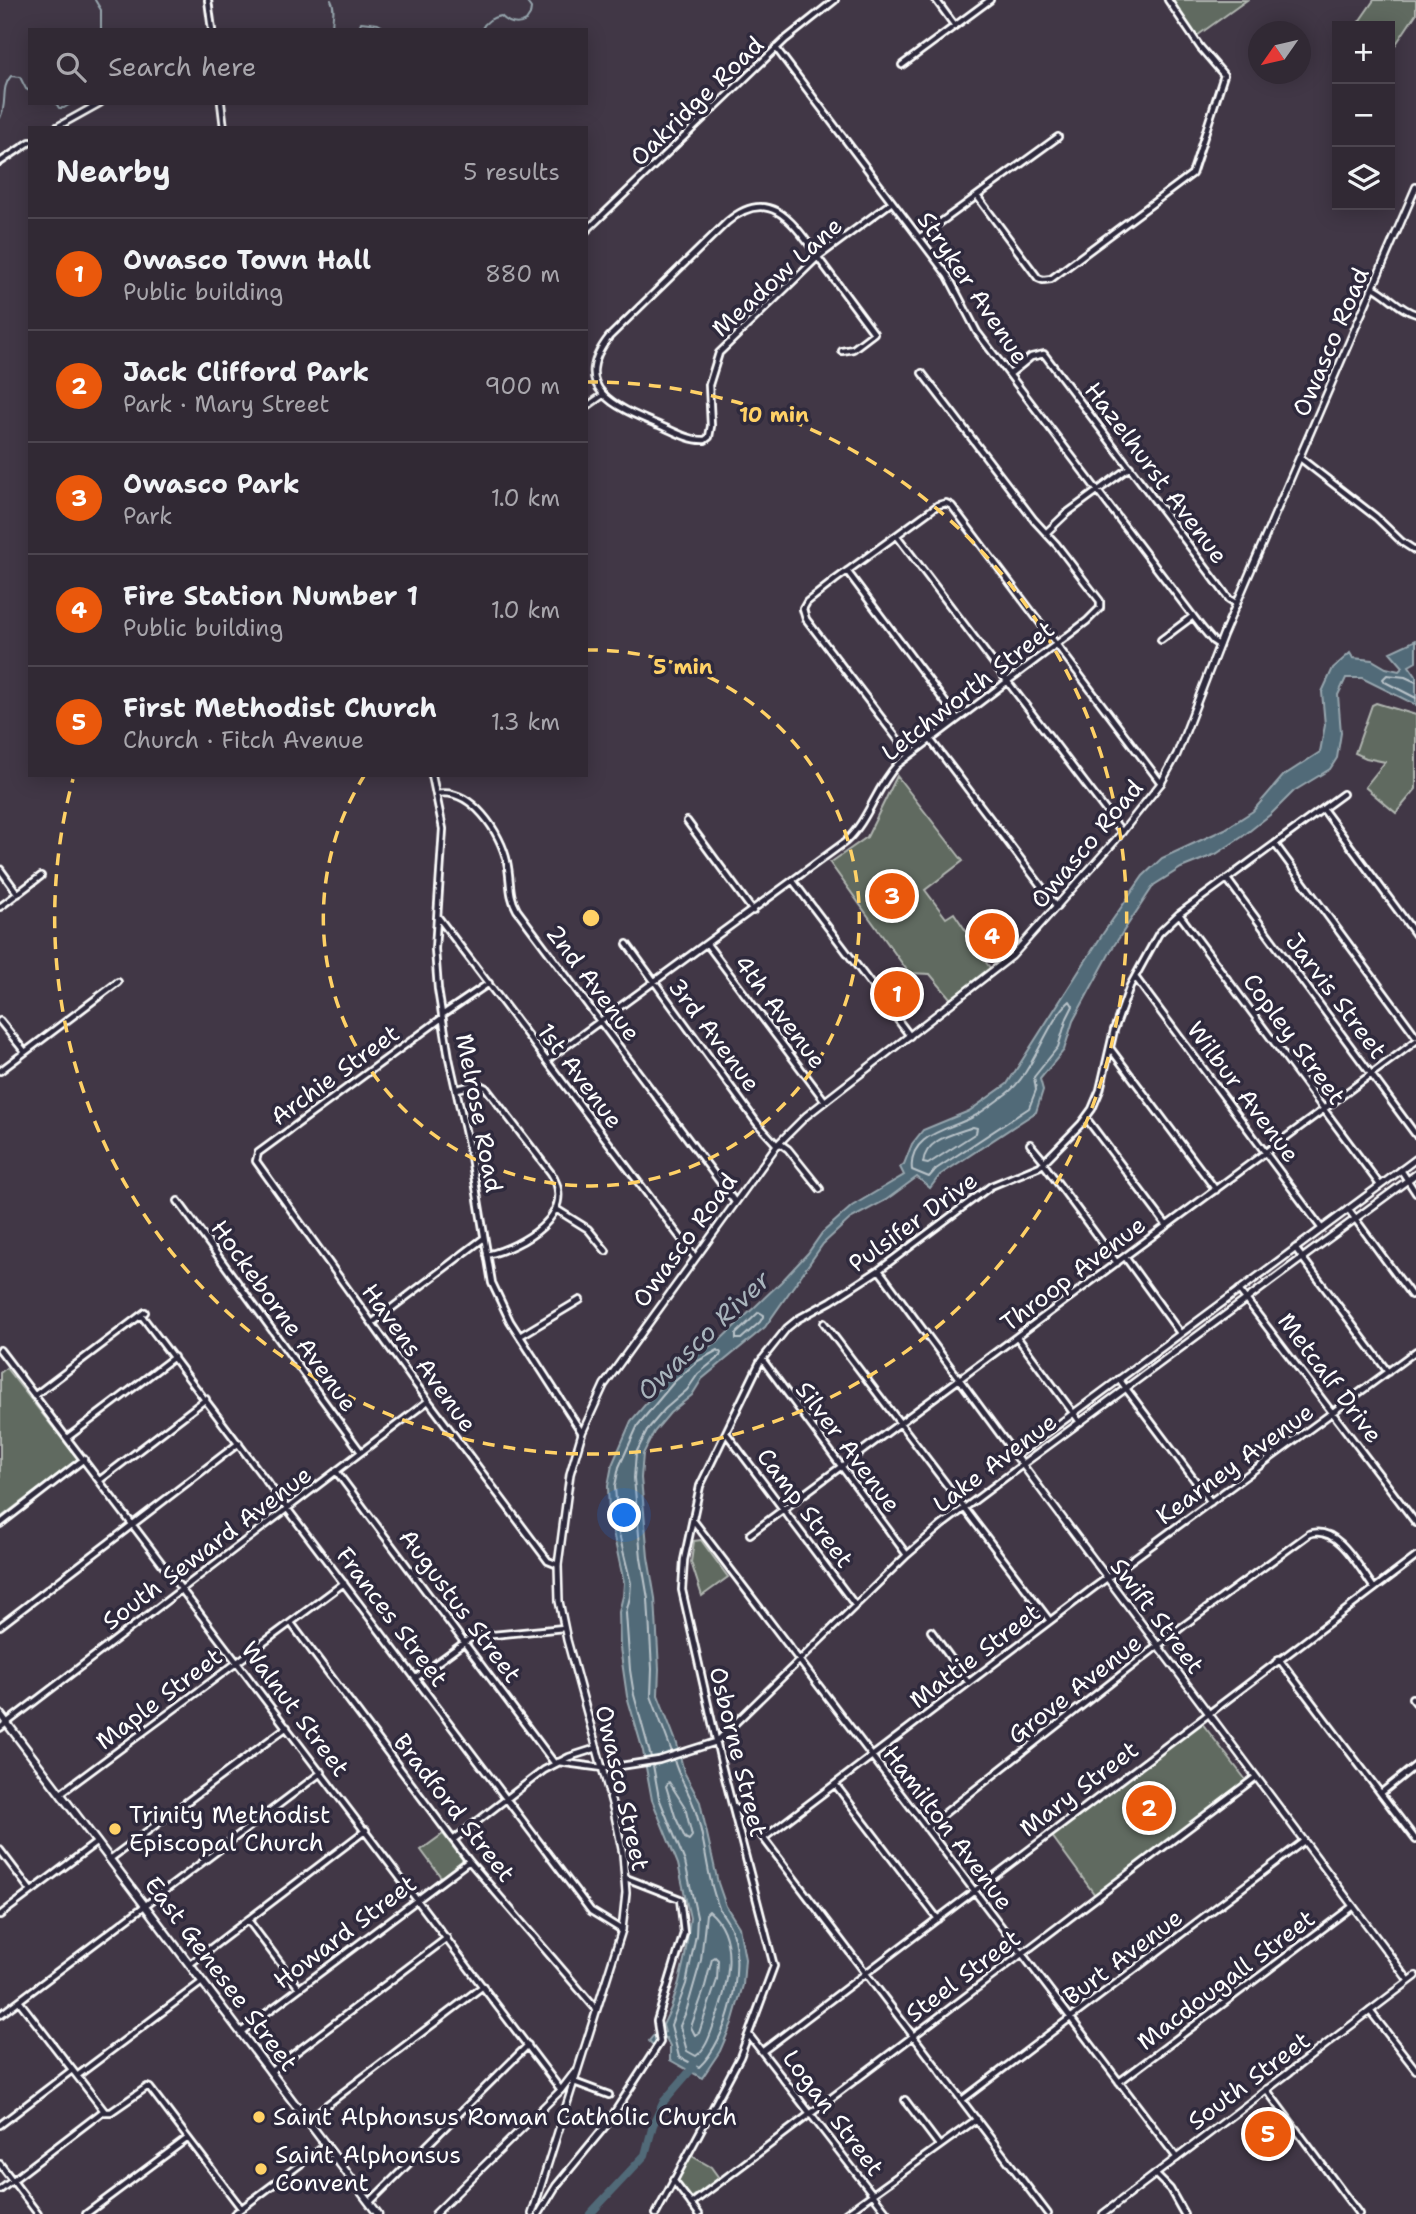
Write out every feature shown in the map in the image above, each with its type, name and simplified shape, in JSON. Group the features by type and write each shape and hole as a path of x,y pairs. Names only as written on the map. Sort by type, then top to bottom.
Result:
{"highway":[{"name":"East Genesee Street","path":"0,1715 378,2214"}],"main road":[{"name":"Owasco Road","path":"558,1567 567,1493 582,1433 595,1402 612,1373 777,1145 825,1101 1006,962 1122,832 1161,783 1177,754 1219,645 1416,187"},
{"name":"Lake Avenue","path":"1016,1456 1416,1158"},
{"name":"Lake Avenue","path":"1022,1465 1416,1174"},
{"name":"Swift Street","path":"1016,1456 1409,1982"},
{"name":"Owasco Street","path":"533,2214 622,1930 626,1878 618,1827 564,1628 558,1591 558,1567"},
{"name":"South Street","path":"1103,2214 1416,1976"},
{"path":"435,2214 561,2090 580,2060"},
{"path":"561,2090 569,2094"}],"street":[{"path":"208,0 212,28"},
{"name":"Oakridge Road","path":"588,229 776,48 835,0"},
{"path":"936,0 955,26"},
{"path":"902,65 990,0"},
{"path":"977,196 1038,278 1043,280 1051,279 1192,174 1224,75 1200,47 1168,0"},
{"name":"Stryker Avenue","path":"776,48 954,285 977,332 1193,616 1219,645"},
{"path":"59,126 96,105"},
{"path":"221,105 224,126"},
{"path":"919,238 1058,137"},
{"path":"0,162 28,143"},
{"name":"Meadow Lane","path":"603,395 619,408 672,430 701,441 709,437 709,385 719,353 818,257 892,202"},
{"path":"588,406 603,395 598,387 595,371 600,348 738,213 755,207 778,211 797,227 874,333 853,349 842,351"},
{"path":"1373,287 1388,295 1408,312 1416,314"},
{"name":"Hazelhurst Avenue","path":"1010,374 1036,354 1044,354 1229,599 1237,604"},
{"path":"922,373 1046,533 1067,513 1130,467"},
{"path":"1300,458 1416,551"},
{"path":"909,754 804,614 803,609 807,602 847,571 940,503 950,504 1161,783"},
{"name":"Letchworth Street","path":"547,1060 853,835 865,820 887,776 909,754 1098,611 1100,605 1086,583 1046,533"},
{"path":"897,536 1122,832"},
{"path":"847,571 957,718"},
{"path":"1161,640 1193,616"},
{"path":"930,739 1057,907"},
{"name":"Melrose Road","path":"433,777 443,829 435,963 442,1017 495,1291 520,1336 582,1433"},
{"name":"2nd Avenue","path":"437,794 451,792 462,798 491,827 501,843 507,861 509,889 514,906 735,1202"},
{"name":"Pulsifer Drive","path":"815,1310 879,1270 991,1186 1026,1173 1044,1162 1086,1118 1100,1090 1122,1005 1159,933 1179,915 1343,794"},
{"path":"1323,809 1416,935"},
{"path":"687,821 753,911"},
{"path":"1275,844 1416,1036"},
{"path":"0,869 18,894"},
{"path":"0,907 41,876"},
{"name":"Jarvis Street","path":"1227,879 1416,1135"},
{"path":"793,881 910,1037"},
{"name":"Copley Street","path":"1179,915 1380,1185"},
{"name":"1st Avenue","path":"438,916 695,1257"},
{"name":"3rd Avenue","path":"626,944 757,1123 777,1145"},
{"name":"4th Avenue","path":"707,944 825,1101"},
{"name":"Wilbur Avenue","path":"1135,977 1322,1228"},
{"path":"0,1071 118,982"},
{"name":"Archie Street","path":"257,1164 258,1153 489,983"},
{"path":"0,1021 25,1052"},
{"name":"Throop Avenue","path":"750,1534 1416,1041"},
{"path":"1110,1047 1216,1190"},
{"path":"457,1089 480,1084 496,1099 555,1180 559,1197 556,1209 532,1237 487,1255"},
{"path":"1086,1118 1167,1226"},
{"path":"777,1145 781,1144 788,1149 820,1189"},
{"path":"1030,1144 1117,1263"},
{"name":"Havens Avenue","path":"257,1164 428,1401 548,1561 558,1567"},
{"path":"1401,1170 1416,1193"},
{"name":"Hockeborne Avenue","path":"178,1201 361,1452"},
{"path":"556,1209 588,1229 606,1251"},
{"path":"1348,1209 1411,1295"},
{"path":"372,1324 484,1238"},
{"path":"1296,1248 1388,1372"},
{"path":"1125,1257 1180,1334"},
{"name":"Swift Street","path":"879,1270 1016,1456"},
{"name":"Metcalf Drive","path":"1239,1290 1416,1522"},
{"path":"520,1336 580,1300"},
{"name":"Osborne Street","path":"656,2214 732,2075 774,1966 716,1742 682,1590 682,1574 700,1486 762,1359 787,1328 815,1310"},
{"name":"Frances Street","path":"34,1396 143,1314 591,1911 622,1930"},
{"path":"824,1323 1049,1621"},
{"path":"1017,1337 1080,1422"},
{"name":"Walnut Street","path":"0,1350 561,2090"},
{"name":"Kearney Avenue","path":"1107,1579 1416,1351"},
{"path":"67,1438 174,1357"},
{"name":"Silver Avenue","path":"762,1359 907,1555"},
{"path":"1119,1379 1212,1502"},
{"path":"100,1480 206,1399"},
{"name":"South Seward Avenue","path":"0,1728 428,1401"},
{"name":"Camp Street","path":"726,1433 856,1605"},
{"path":"0,1626 239,1443"},
{"path":"0,1524 84,1459"},
{"name":"Lake Avenue","path":"557,1763 603,1768 692,1751 716,1742 907,1555 1022,1465"},
{"name":"Augustus Street","path":"336,1471 557,1763"},
{"name":"Hamilton Avenue","path":"692,1520 1177,2158"},
{"name":"Grove Avenue","path":"926,1828 1199,1613 1314,1532 1334,1536 1374,1588"},
{"name":"Mary Street","path":"764,2051 1416,1557"},
{"name":"Mattie Street","path":"764,1838 1107,1579"},
{"name":"Maple Street","path":"61,1793 344,1583"},
{"name":"Bradford Street","path":"291,1623 453,1840 596,2009"},
{"path":"416,1678 472,1637 564,1628"},
{"path":"931,1632 968,1682"},
{"path":"1279,1659 1416,1840"},
{"path":"1412,1698 1416,1703"},
{"path":"110,1859 287,1727"},
{"path":"453,1840 557,1763 597,1748"},
{"path":"1381,1793 1416,1765"},
{"path":"0,2015 321,1773"},
{"name":"Steel Street","path":"691,2204 1256,1777"},
{"path":"835,1784 938,1919"},
{"path":"733,1806 749,1819 764,1838 1048,2214"},
{"path":"190,1964 366,1830"},
{"name":"Burt Avenue","path":"962,2100 1304,1841"},
{"path":"0,1915 97,1842"},
{"path":"0,1850 32,1891"},
{"name":"Howard Street","path":"241,2032 470,1861"},
{"path":"539,2214 556,2186 607,2124 660,2042 657,2021 684,1936 682,1906 677,1896 626,1878"},
{"name":"Macdougall Street","path":"1119,2082 1353,1906"},
{"path":"248,1920 299,1988"},
{"path":"270,2072 447,1938"},
{"path":"76,2076 202,1981"},
{"path":"307,2120 483,1986"},
{"path":"19,2001 105,2112"},
{"path":"1370,2011 1416,2070"},
{"name":"Logan Street","path":"749,2035 888,2214"},
{"path":"369,2203 528,2045"},
{"path":"0,2125 72,2070"},
{"path":"573,2082 609,2095"},
{"path":"0,2190 102,2112 111,2112 147,2087 241,2208"},
{"path":"1266,2089 1359,2214"},
{"path":"905,2100 939,2145"},
{"path":"845,2214 977,2119"},
{"path":"86,2214 188,2138"},
{"path":"234,2214 326,2146"},
{"path":"0,2164 38,2214"},
{"path":"1155,2174 1170,2189 1184,2214"},
{"path":"673,2180 699,2214"}],"green space":[{"path":"1164,0 1247,0 1194,38"},
{"path":"1374,0 1416,0 1416,14 1395,46 1395,21 1359,21"},
{"path":"1376,703 1416,715 1416,789 1396,813 1365,787 1385,762 1355,753 1372,705"},
{"path":"897,776 963,861 925,890 946,918 954,913 968,934 966,936 994,973 954,1003 930,974 909,973 830,863 867,837"},
{"path":"6,1368 78,1459 0,1518 0,1373"},
{"path":"701,1540 728,1577 702,1596 691,1562 694,1541"},
{"path":"1201,1722 1246,1780 1095,1895 1052,1836"},
{"path":"443,1834 463,1860 441,1877 421,1850"},
{"path":"690,2155 711,2167 719,2178 691,2198 677,2180"}],"water":[{"path":"1416,640 1416,662 1409,666 1416,676 1416,705 1362,678 1346,678 1338,695 1341,733 1337,758 1330,769 1294,791 1242,837 1216,854 1181,868 1154,885 1113,947 1073,1021 1064,1050 1040,1079 1043,1090 1036,1112 940,1175 930,1188 917,1177 886,1200 850,1219 823,1244 765,1327 702,1379 692,1395 670,1413 654,1432 643,1454 641,1478 648,1557 655,1598 658,1695 677,1744 684,1772 700,1802 718,1883 726,1906 739,1927 745,1959 743,1985 732,2023 720,2051 702,2078 670,2060 670,2046 666,2038 653,2045 649,2041 653,2036 665,2032 663,2025 679,1982 690,1918 678,1864 652,1800 643,1751 627,1696 620,1648 619,1612 624,1583 609,1514 608,1486 612,1465 631,1421 669,1377 694,1355 719,1341 781,1282 822,1233 852,1206 904,1175 900,1167 923,1130 969,1111 1007,1084 1143,876 1162,858 1225,829 1253,811 1283,776 1320,752 1325,725 1322,692 1333,668 1350,653 1353,658 1372,660 1386,668 1399,671 1403,667 1390,652"}],"waterway":[{"path":"95,0 101,10 101,28"},
{"path":"331,0 333,28"},
{"path":"483,28 489,20 501,16 516,24 526,21 531,8 525,0"},
{"path":"359,28 361,22 378,24 385,28"},
{"path":"0,118 6,86 11,76 20,77 28,90"},
{"path":"57,105 59,108 69,105"},
{"name":"Owasco River","path":"590,2214 645,2155 653,2125 664,2101 693,2064"}],"place":[{"name":"Owasco Park","path":"892,896"},
{"name":"Fire Station Number 1","path":"992,936"},
{"name":"Owasco Town Hall","path":"897,994"},
{"name":"Jack Clifford Park","path":"1149,1808"},
{"name":"Trinity Methodist Episcopal Church","path":"115,1829"},
{"name":"Saint Alphonsus Roman Catholic Church","path":"259,2117"},
{"name":"First Methodist Church","path":"1268,2134"},
{"name":"Saint Alphonsus Convent","path":"261,2169"}]}
